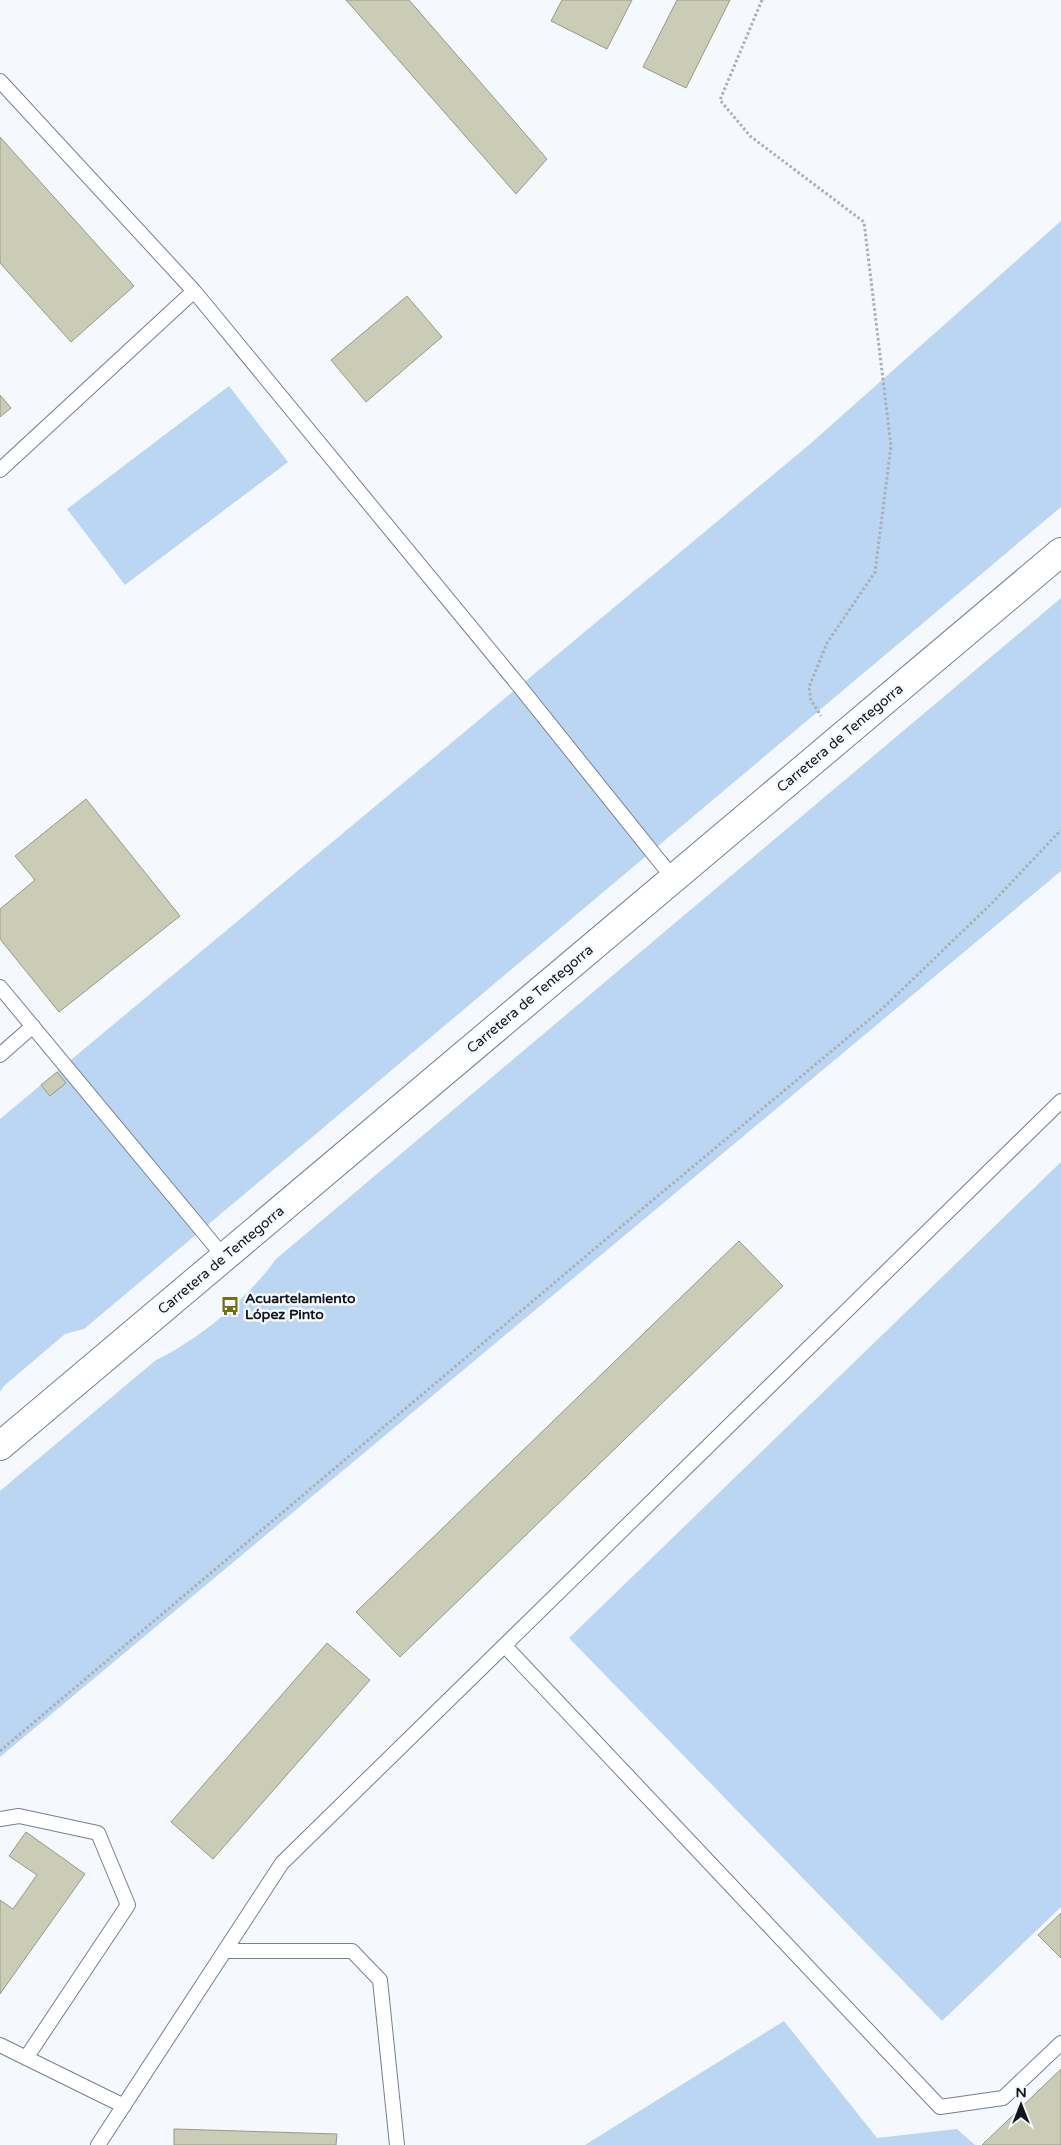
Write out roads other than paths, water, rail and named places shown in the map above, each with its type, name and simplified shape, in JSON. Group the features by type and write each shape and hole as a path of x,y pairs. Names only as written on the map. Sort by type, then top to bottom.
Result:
{"main road":[{"name":"Carretera de Tentegorra","path":"0,1446 1061,552"}],"lane":[{"path":"0,81 194,291 520,687 673,878"},
{"path":"0,470 194,291"},
{"path":"0,987 224,1257"},
{"path":"0,1055 32,1026"},
{"path":"98,2145 282,1863 1061,1101"},
{"path":"505,1646 940,2107 1003,2098 1061,2043"},
{"path":"0,1819 19,1816 98,1833 128,1905 26,2058"},
{"path":"225,1951 352,1951 380,1980 397,2145"},
{"path":"0,2045 124,2106"}],"place":[{"name":"Acuartelamiento López Pinto","path":"230,1306"}]}
